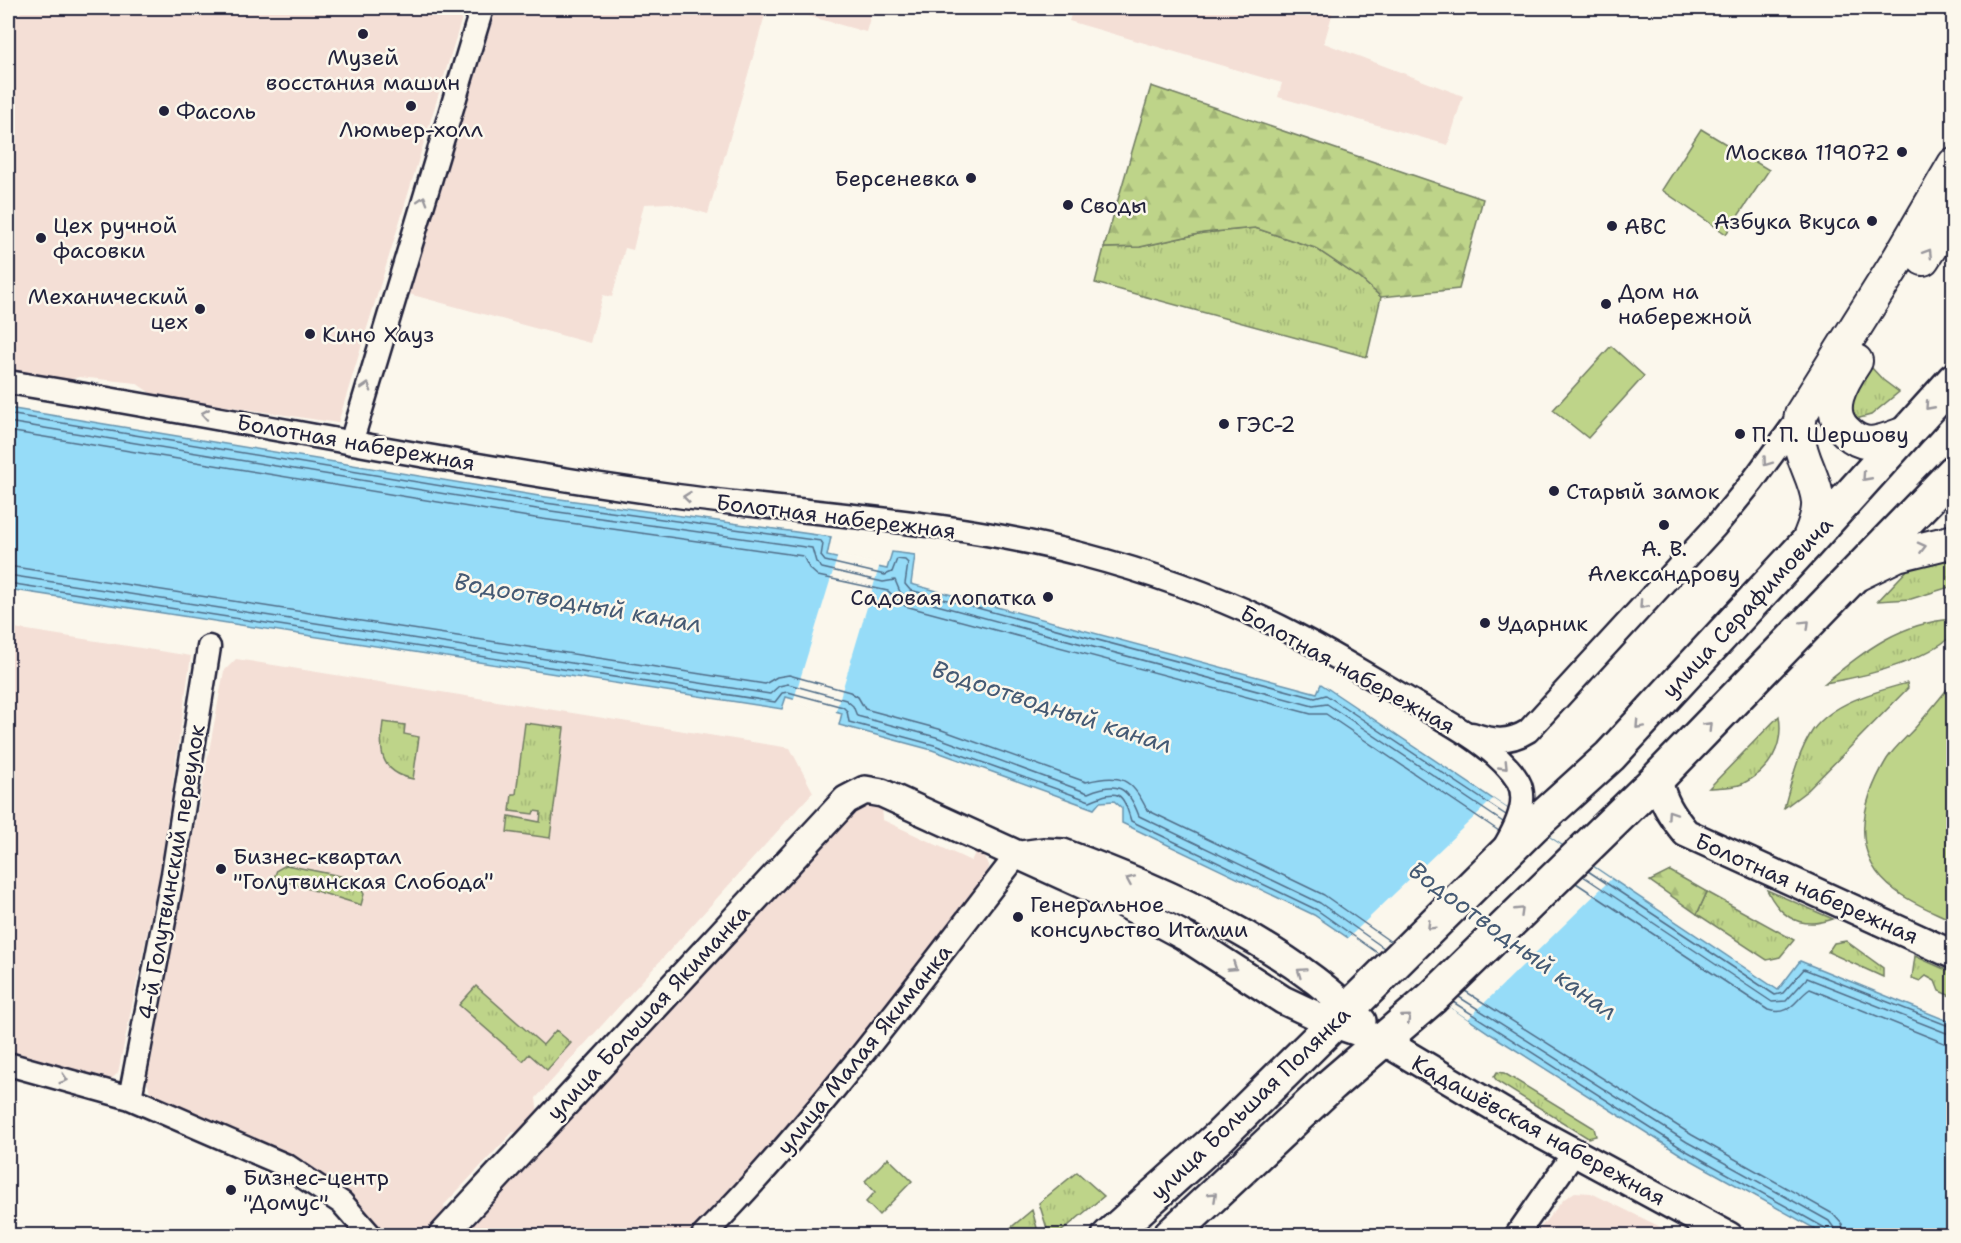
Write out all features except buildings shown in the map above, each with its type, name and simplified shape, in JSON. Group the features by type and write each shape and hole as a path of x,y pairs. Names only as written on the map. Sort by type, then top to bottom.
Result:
{"main road":[{"path":"1807,543 1817,519 1818,504 1814,481 1801,450 1798,436 1801,414 1899,258 1953,164"},
{"path":"1905,433 1880,442 1866,443 1845,430 1837,420 1835,406 1839,389 1849,372 1953,211"},
{"name":"улица Серафимовича","path":"1491,867 1526,822 1610,756 1807,543 1953,380"},
{"path":"1658,778 1953,472"},
{"path":"1854,576 1897,555 1953,541"},
{"name":"улица Большая Полянка","path":"1170,1236 1382,1040 1433,997 1658,778"},
{"name":"улица Большая Полянка","path":"1109,1236 1220,1136 1491,867"}],"street":[{"path":"351,443 482,8"},
{"name":"Болотная набережная","path":"8,382 196,413 351,443 672,495 850,515 1019,541 1077,553 1165,578 1272,622 1459,729 1493,755 1519,783 1526,822"},
{"path":"1459,729 1498,741 1510,740 1528,731 1715,527 1752,482 1801,414"},
{"name":"4-й Голутвинский переулок","path":"130,1098 173,874 209,647"},
{"name":"Болотная набережная","path":"1658,778 1661,796 1669,814 1686,833 1953,955"},
{"name":"улица Большая Якиманка","path":"442,1236 722,931 846,800 858,792 872,790 1017,855"},
{"name":"Кадашёвская набережная","path":"1017,855 1043,852 1063,853 1200,910 1244,934 1340,1015 1574,1153 1729,1236"},
{"name":"улица Малая Якиманка","path":"703,1236 781,1154 828,1098 1017,855"},
{"path":"8,1064 130,1098 287,1166 342,1203 371,1236"},
{"path":"1516,1236 1574,1153"}],"shaded area":[{"path":"26,8 465,8 338,423 153,395 136,383 79,377 65,381 8,372 8,22"},
{"path":"496,8 767,8 708,214 669,203 644,204 633,250 625,248 612,297 603,295 590,343 409,294"},
{"path":"780,8 873,8 866,32"},
{"path":"1073,8 1334,8 1324,43 1463,96 1448,145 1278,97 1282,83 1069,21"},
{"path":"8,627 191,656 160,871 118,1073 109,1081 8,1052"},
{"path":"236,659 790,748 813,792 536,1098 538,1116 524,1132 513,1132 444,1205 445,1216 427,1235 384,1235 338,1185 294,1155 151,1095 147,1082 224,671"},
{"path":"864,804 882,808 883,820 971,861 976,851 984,855 989,867 985,877 822,1093 734,1191 690,1235 459,1236 851,812"},
{"path":"1575,1192 1591,1193 1677,1235 1534,1235 1564,1199"}],"green space":[{"path":"1151,86 1483,199 1459,289 1381,297 1361,279 1315,248 1255,228 1203,233 1140,247 1104,248"},
{"path":"1701,129 1769,170 1726,234 1662,190"},
{"path":"1255,228 1315,248 1361,279 1381,297 1367,357 1095,283 1104,248 1140,247 1203,233"},
{"path":"1611,346 1644,376 1588,438 1553,410"},
{"path":"1870,366 1899,392 1871,415 1856,419 1852,416 1849,396"},
{"path":"1953,556 1953,586 1911,599 1878,601 1913,564"},
{"path":"1953,619 1953,635 1940,645 1909,661 1876,672 1825,683 1869,649 1900,632 1916,626"},
{"path":"1953,682 1953,921 1910,900 1881,877 1871,862 1865,845 1864,828 1871,793 1887,759"},
{"path":"1907,683 1908,688 1808,790 1784,808 1803,748 1813,730 1822,720 1856,699"},
{"path":"1779,716 1777,747 1767,765 1752,779 1742,784 1709,788"},
{"path":"383,722 405,725 404,734 419,737 413,779 393,771 384,758 381,742"},
{"path":"525,723 564,728 550,838 507,832 509,816 540,822 541,812 534,811 533,814 510,811 512,794 516,794"},
{"path":"286,865 355,879 364,894 361,905 274,878 277,870"},
{"path":"1670,871 1707,892 1697,914 1650,881"},
{"path":"1767,890 1833,919 1812,923 1794,919 1779,908"},
{"path":"1707,892 1794,940 1780,957 1767,960 1697,914"},
{"path":"1846,941 1883,968 1883,977 1828,952 1834,943"},
{"path":"1915,956 1953,973 1953,997 1939,991 1935,981 1926,976 1920,981 1912,978"},
{"path":"476,986 543,1045 556,1030 571,1043 547,1070 529,1054 523,1061 459,1005"},
{"path":"1497,1072 1504,1073 1594,1128 1596,1136 1588,1138 1498,1082 1494,1077"},
{"path":"888,1158 912,1181 879,1215 866,1202 875,1192 865,1181"},
{"path":"1077,1172 1104,1196 1057,1235 1049,1235 1039,1203"},
{"path":"1032,1210 1039,1235 1002,1235"}],"water":[{"name":"Водоотводный канал","path":"8,408 539,496 831,537 827,556 887,569 892,552 915,555 911,584 1317,693 1321,684 1778,990 1800,961 1953,1023 1953,1235 1826,1235 1680,1154 1492,1035 1314,915 1122,823 1122,808 1114,801 1100,802 1094,809 932,750 839,725 842,713 786,697 782,709 8,589"}],"pier":[{"path":"838,555 880,564 835,714 793,702"},
{"path":"1493,799 1611,879 1468,1019 1347,939"}],"place":[{"name":"Музей восстания машин","path":"363,34"},
{"name":"Люмьер-холл","path":"411,106"},
{"name":"Фасоль","path":"164,111"},
{"name":"Москва 119072","path":"1902,152"},
{"name":"Берсеневка","path":"971,178"},
{"name":"Своды","path":"1068,205"},
{"name":"Азбука Вкуса","path":"1872,221"},
{"name":"ABC","path":"1612,226"},
{"name":"Цех ручной фасовки","path":"41,238"},
{"name":"Дом на набережной","path":"1606,304"},
{"name":"Механический цех","path":"200,309"},
{"name":"Кино Хауз","path":"310,334"},
{"name":"ГЭС-2","path":"1224,424"},
{"name":"П. П. Шершову","path":"1740,434"},
{"name":"Старый замок","path":"1554,491"},
{"name":"А. В. Александрову","path":"1664,525"},
{"name":"Садовая лопатка","path":"1048,597"},
{"name":"Ударник","path":"1485,623"},
{"name":"Бизнес-квартал \"Голутвинская Слобода\"","path":"221,869"},
{"name":"Генеральное консульство Италии","path":"1018,917"},
{"name":"Бизнес-центр \"Домус\"","path":"231,1190"}]}
